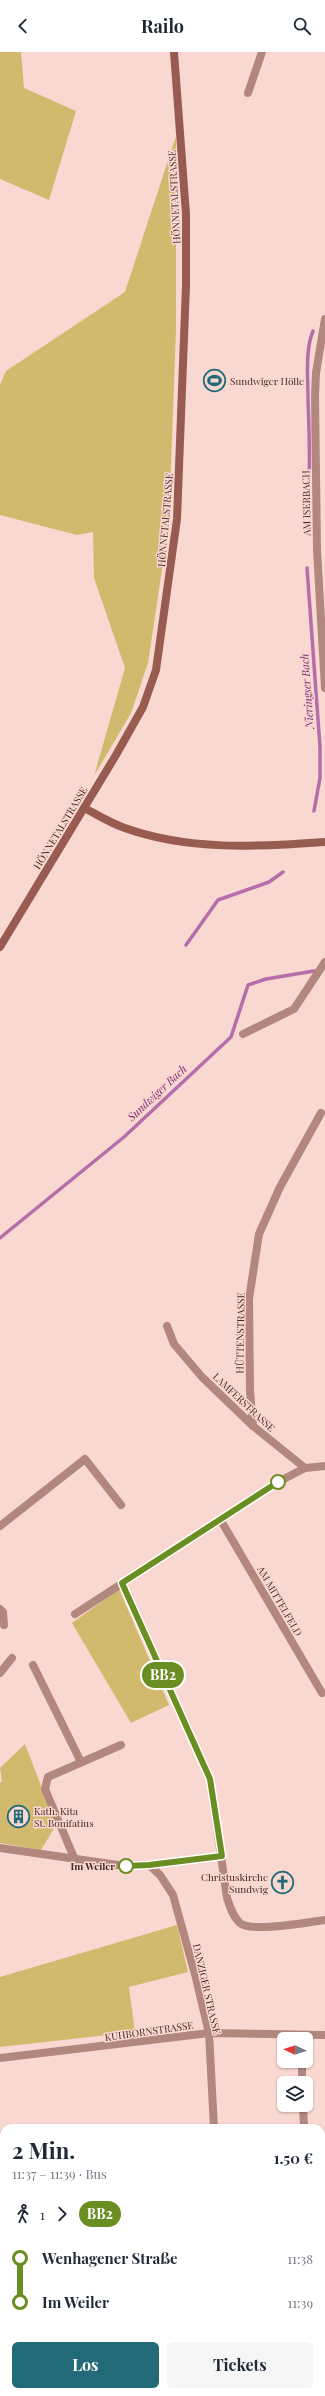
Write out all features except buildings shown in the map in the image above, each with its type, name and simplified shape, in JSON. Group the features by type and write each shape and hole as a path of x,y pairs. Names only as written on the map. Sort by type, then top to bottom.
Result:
{"main road":[{"name":"HÖNNETALSTRASSE","path":"0,947 143,707 156,670 177,519 186,286 186,214 174,52"},
{"path":"84,808 121,827 179,842 239,846 325,842"}],"street":[{"path":"248,93 262,52"},
{"name":"AM ISERBACH","path":"325,319 316,373 315,413 317,550 325,688"},
{"path":"243,1034 294,1009 325,962"},
{"name":"HÜTTENSTRASSE","path":"253,1426 250,1391 249,1299 259,1234 280,1187 321,1113"},
{"name":"LAMFERSTRASSE","path":"167,1326 174,1344 202,1377 253,1426 305,1468"},
{"path":"0,1526 85,1458 121,1505"},
{"path":"75,1614 220,1519 305,1468 325,1466"},
{"name":"AM MITTELFELD","path":"220,1519 322,1693"},
{"path":"122,1583 210,1779 227,1898 232,1912 240,1924 254,1928 325,1920"},
{"path":"0,1609 3,1612 4,1626"},
{"path":"0,1673 12,1658"},
{"path":"34,1666 81,1762"},
{"path":"75,1860 45,1789 48,1777 121,1745"},
{"path":"0,1848 125,1866 149,1865 222,1856"},
{"name":"DANZIGER STRASSE","path":"149,1865 160,1875 173,1895 209,2033 214,2124"},
{"name":"KUHBORNSTRASSE","path":"0,2058 209,2033 277,2036"},
{"name":"KUHBORNSTRASSE","path":"313,2036 325,2035"},
{"path":"303,2112 304,2124"}],"shaded area":[{"path":"0,52 21,52 24,88 76,111 49,200 0,179"},
{"path":"176,136 176,328 169,523 148,663 131,713 94,776 125,668 94,578 93,532 77,535 0,515 0,385 6,371 125,292"},
{"path":"119,1589 169,1705 131,1723 72,1623"},
{"path":"25,1744 56,1825 41,1850 0,1843 0,1782 2,1782 0,1768"},
{"path":"177,1925 188,1972 129,1987 135,2032 0,2047 0,1977"}],"waterway":[{"name":"Nieringser Bach","path":"308,502 310,463 308,364 310,338 313,331"},
{"name":"Nieringser Bach","path":"307,568 320,747 320,778 314,811"},
{"name":"Sundwiger Bach","path":"186,945 218,900 269,882 283,872"},
{"name":"Sundwiger Bach","path":"0,1238 124,1137 231,1037 248,985 266,979 314,971"}],"bus line":[{"name":"BB2","path":"126,1866 149,1865 222,1856 210,1779 122,1583 278,1482"}],"place":[{"name":"Sundwiger Hölle","path":"214,381"},
{"name":"Kath. Kita St. Bonifatius","path":"18,1817"},
{"name":"Im Weiler","path":"126,1866"},
{"name":"Christuskirche Sundwig","path":"283,1883"}]}
